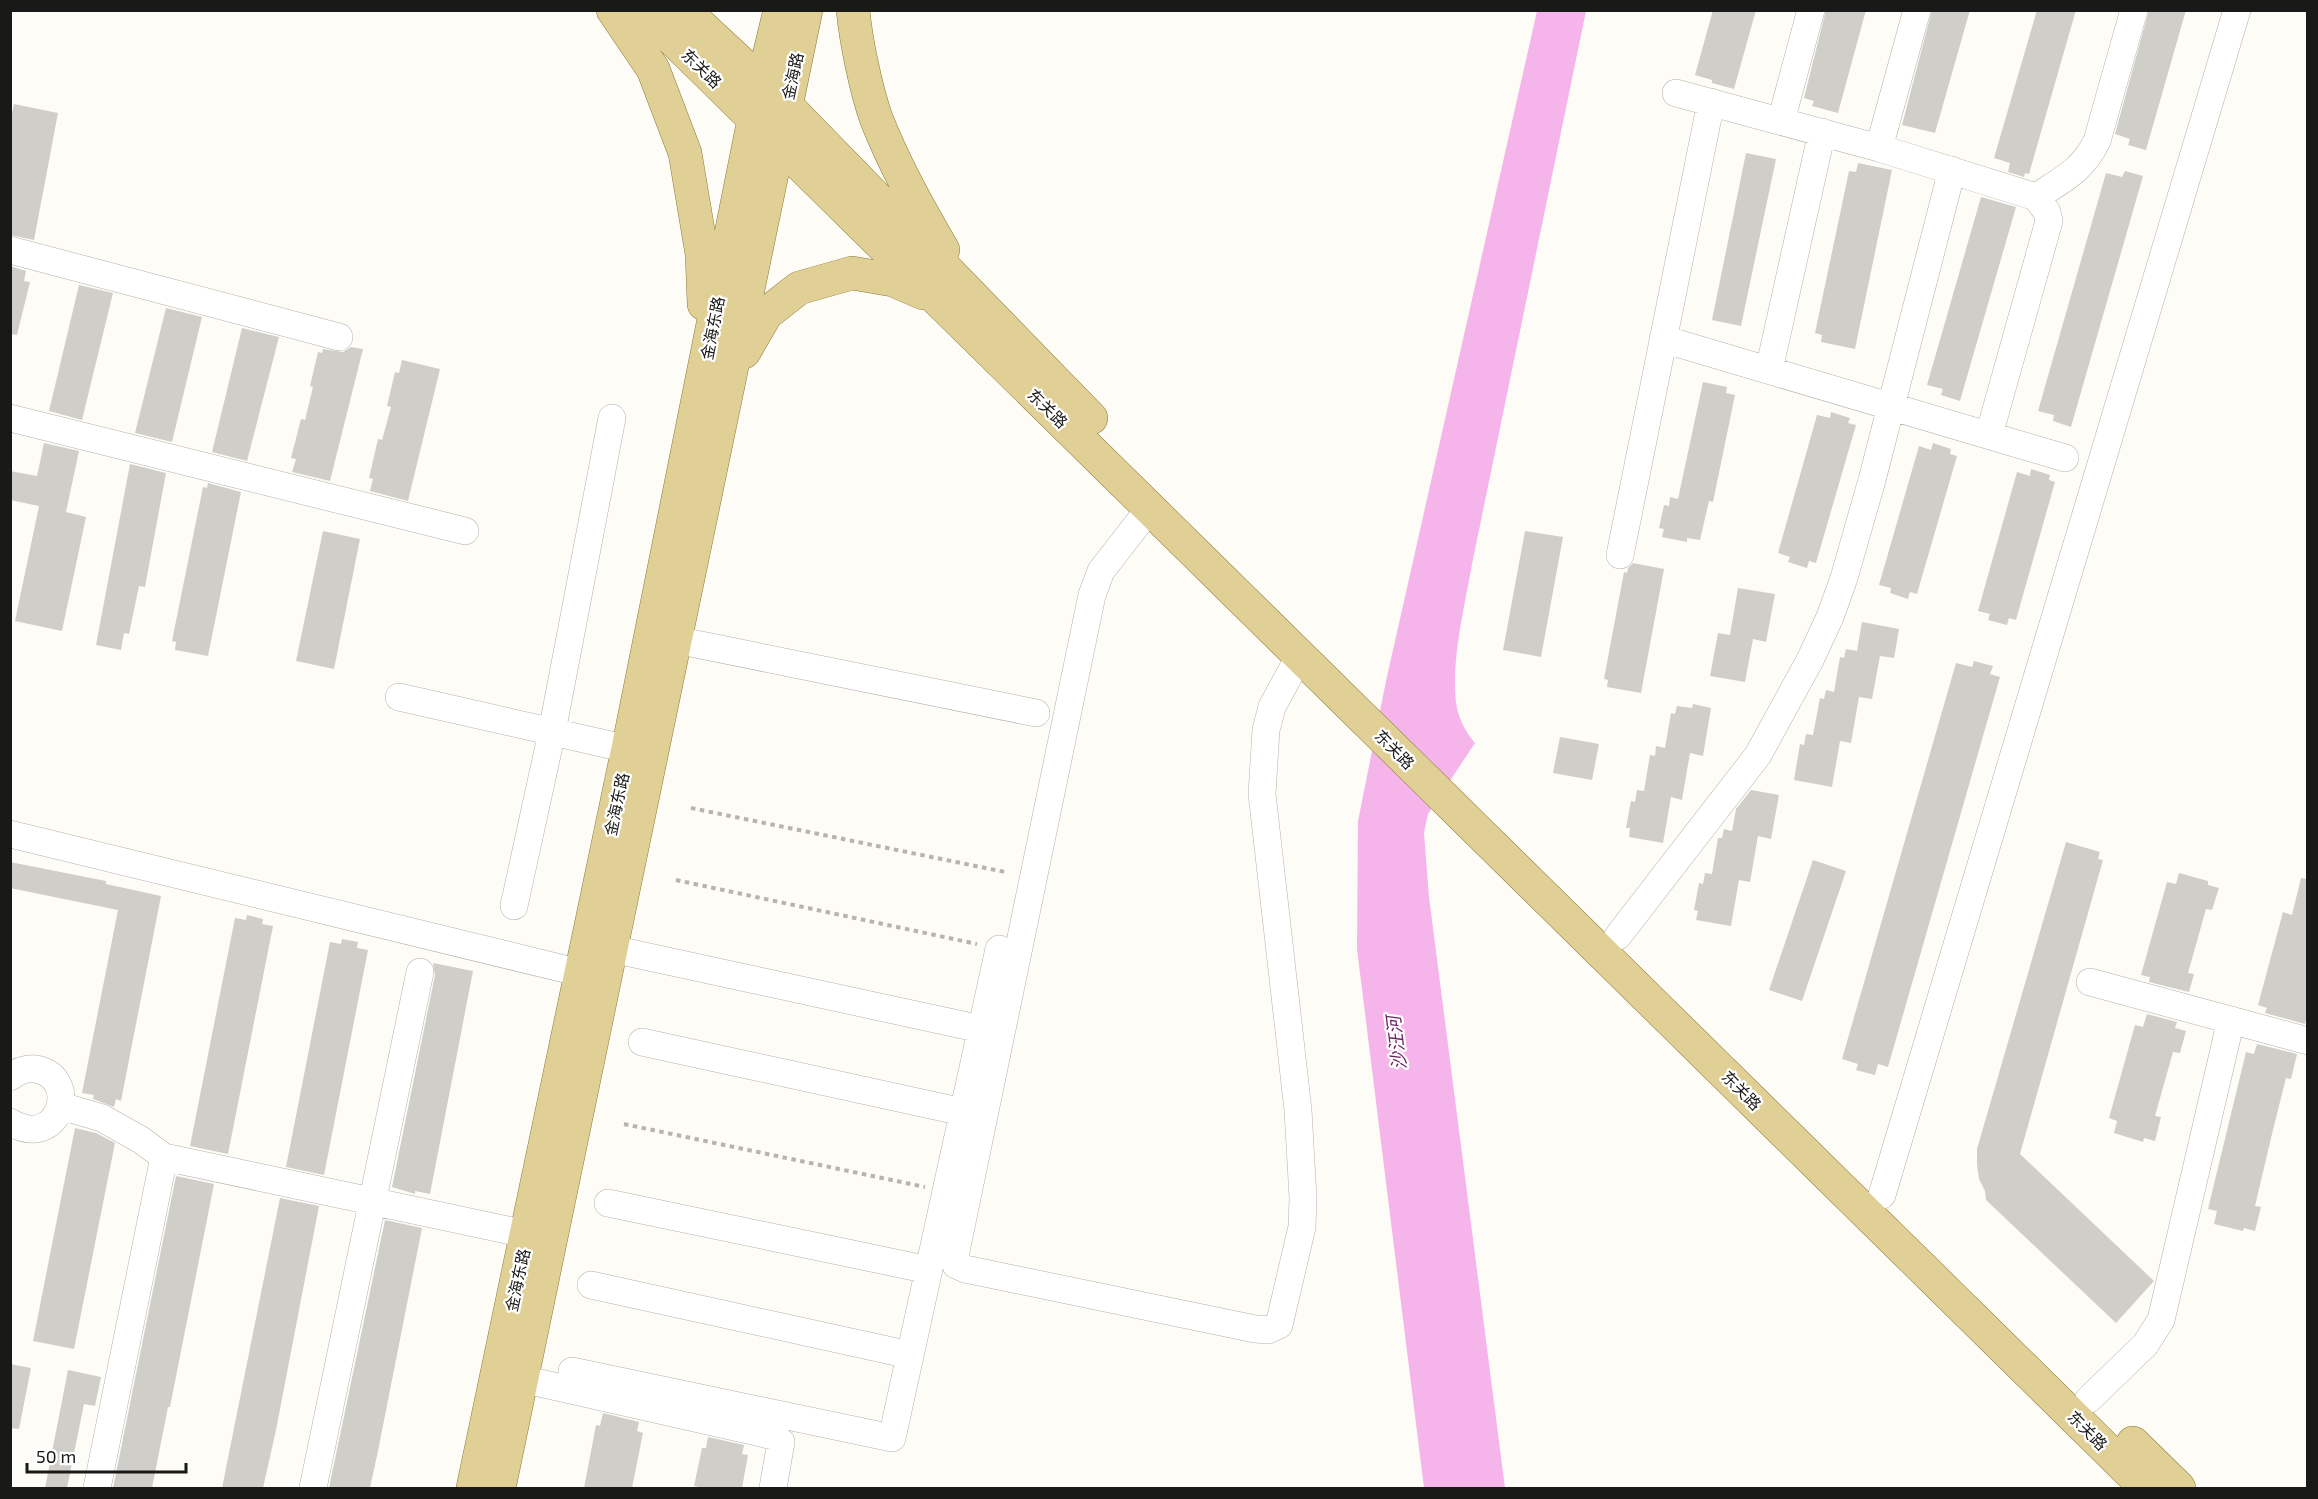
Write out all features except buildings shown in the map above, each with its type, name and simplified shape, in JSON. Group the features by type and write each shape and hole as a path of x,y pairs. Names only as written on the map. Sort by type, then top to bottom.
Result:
{"main road":[{"path":"613,10 652,69 685,153 718,366"},
{"name":"东关路","path":"643,10 2146,1488"},
{"name":"东关路","path":"684,10 775,94 1069,397 2179,1488"},
{"name":"金海路","path":"778,142 775,94 780,10"},
{"name":"金海路","path":"754,119 775,94 806,10"},
{"path":"853,10 855,34 876,117 911,195 968,293"},
{"name":"金海东路","path":"499,1488 676,640 754,119"},
{"name":"金海东路","path":"473,1488 628,749 718,366 778,142"},
{"path":"718,366 766,314 799,288 852,273 893,280 934,298"}],"street":[{"path":"1781,121 1811,10"},
{"path":"1879,148 1917,10"},
{"path":"2036,196 2080,168 2090,156 2097,141 2133,10"},
{"path":"1882,1196 2237,10"},
{"path":"1676,93 1879,148 2036,196 2049,221 1989,435"},
{"path":"1620,555 1711,102"},
{"path":"1768,370 1822,132"},
{"path":"1618,936 1758,755 1810,660 1830,617 1844,578 1952,170"},
{"path":"10,250 339,337"},
{"path":"1663,339 2065,458"},
{"path":"10,418 465,531"},
{"path":"514,906 552,732 612,418"},
{"path":"1150,508 1101,571 1092,595 955,1256 956,1264 965,1269 1255,1329 1268,1330 1279,1325 1302,1227 1303,1198 1298,1110 1262,794 1266,730 1272,707 1300,655"},
{"path":"676,640 1036,713"},
{"path":"399,698 628,749"},
{"path":"10,834 581,973"},
{"path":"612,949 981,1029"},
{"path":"572,1371 892,1438 999,949"},
{"path":"313,1488 420,972"},
{"path":"2090,982 2307,1041"},
{"path":"2089,1399 2145,1346 2162,1320 2231,1020"},
{"path":"642,1042 963,1113"},
{"path":"10,1077 22,1070 32,1068 42,1070 57,1083 61,1092 61,1106 54,1119 43,1128 29,1130 10,1122"},
{"path":"61,1106 102,1118 141,1140 164,1157 526,1234"},
{"path":"97,1488 164,1157"},
{"path":"608,1203 929,1270"},
{"path":"591,1285 910,1355"},
{"path":"522,1379 774,1436 781,1442 773,1488"}],"path":[{"path":"691,808 1005,872"},
{"path":"676,880 999,949"},
{"path":"624,1124 946,1191"}],"water":[{"name":"沙汪河","path":"1537,11 1586,11 1472,564 1460,633 1455,668 1456,702 1462,724 1475,743 1428,814 1424,833 1429,897 1505,1488 1424,1488 1357,949 1358,821 1386,681"}]}
